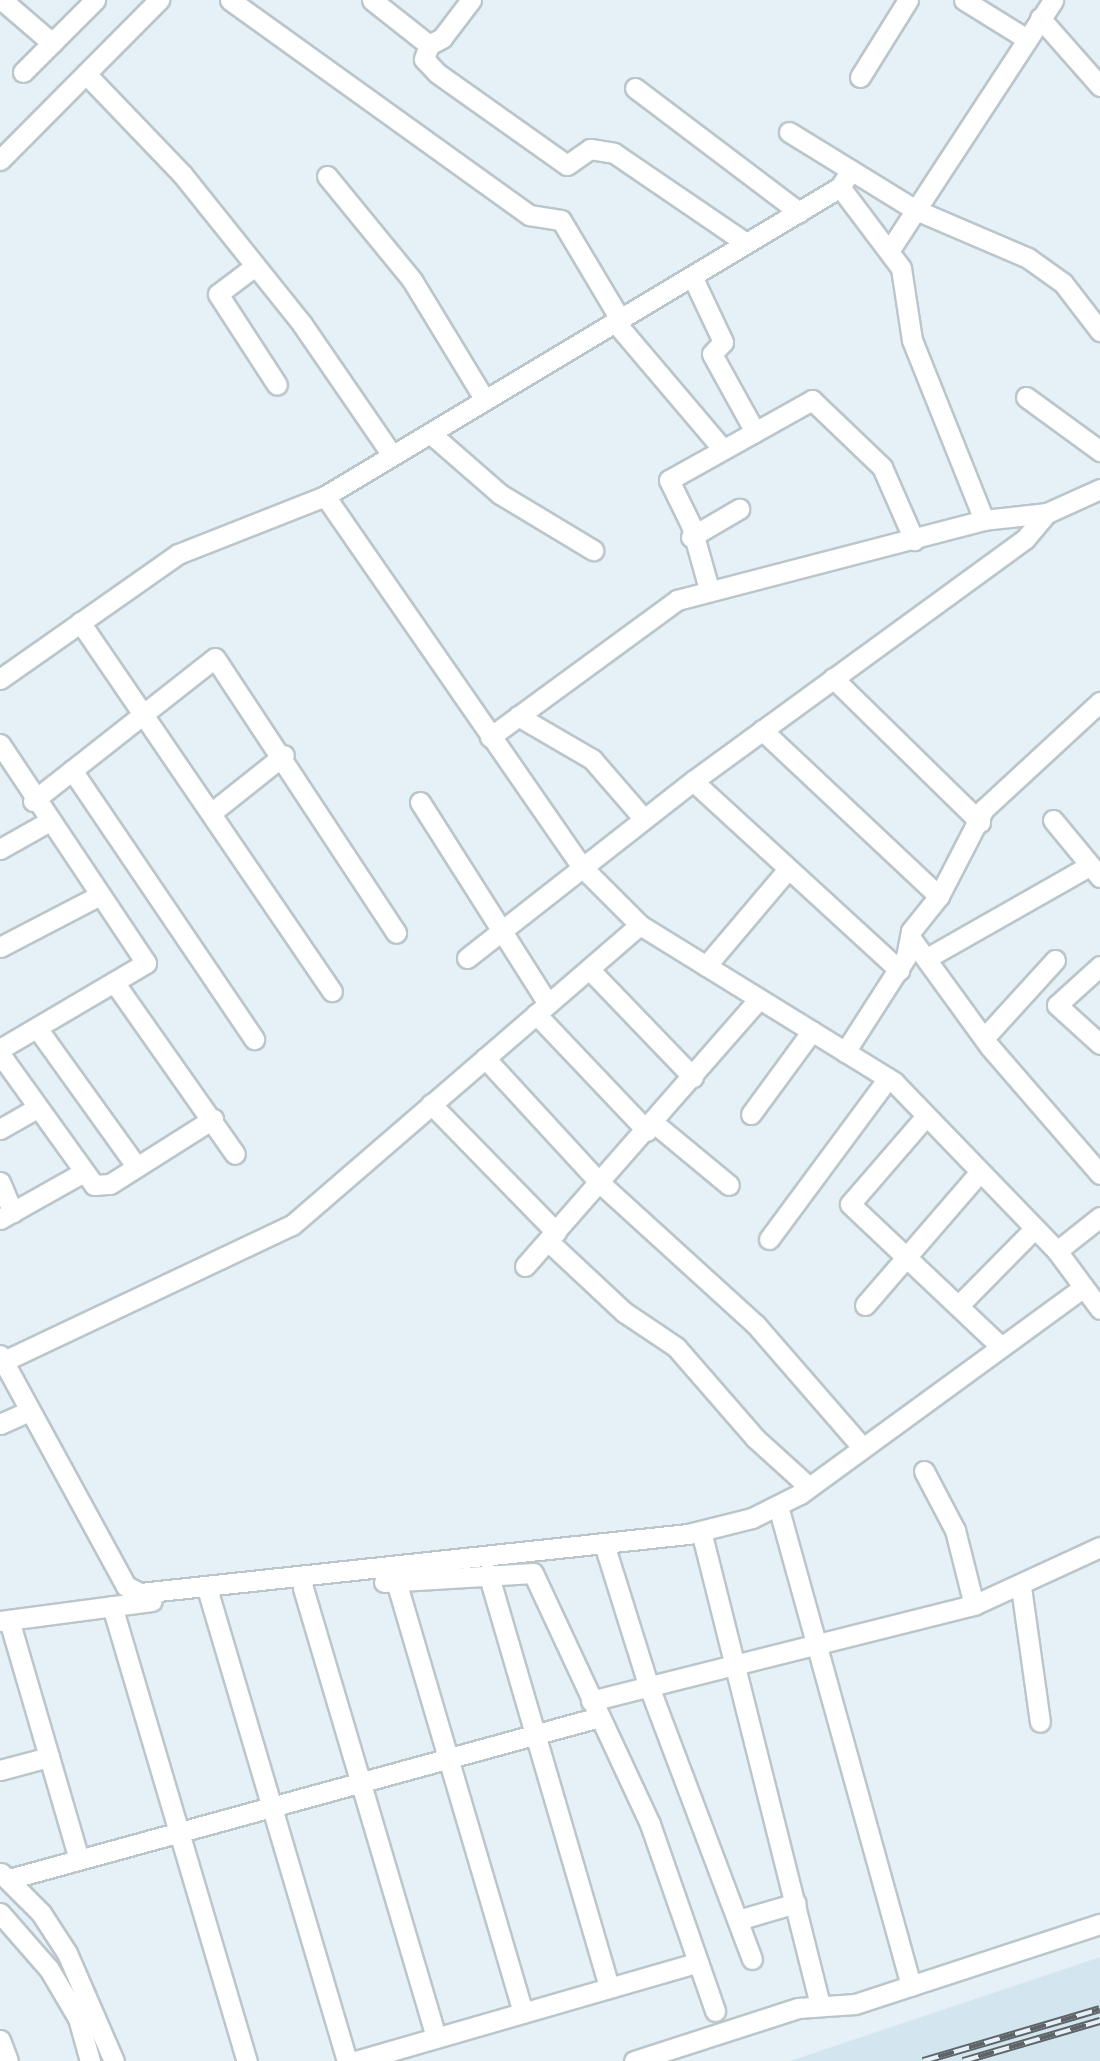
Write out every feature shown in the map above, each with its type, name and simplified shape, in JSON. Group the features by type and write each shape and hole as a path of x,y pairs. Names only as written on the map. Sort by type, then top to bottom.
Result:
{"street":[{"path":"2,0 52,43"},
{"path":"23,72 95,0"},
{"path":"0,160 159,0"},
{"path":"230,0 529,215 561,220 617,320 721,447"},
{"path":"372,0 429,45"},
{"path":"860,76 908,0"},
{"path":"964,0 1027,39"},
{"path":"889,251 1053,0"},
{"path":"464,3 429,45 424,59 437,73 567,165 590,149 614,153 746,243"},
{"path":"1040,18 1100,86"},
{"path":"86,74 182,174 255,266 393,456"},
{"path":"635,88 799,212"},
{"path":"789,132 846,178 1046,270 1087,309 1100,331"},
{"path":"327,176 412,280 485,400"},
{"path":"0,679 178,554 325,496 799,212 846,178"},
{"path":"846,178 901,268 912,340 984,520"},
{"path":"255,266 218,294 277,385"},
{"path":"692,276 723,342 712,354 755,432"},
{"path":"1026,397 1100,450"},
{"path":"709,589 669,480 721,447 755,432 812,400 882,467 914,540"},
{"path":"430,433 500,494 593,550"},
{"path":"490,737 677,600 709,589 914,540 984,520 1046,513 1100,489"},
{"path":"325,496 582,867 640,926 888,1078 1057,1251 1100,1309"},
{"path":"691,537 740,509"},
{"path":"467,958 693,781 1025,539 1046,513"},
{"path":"80,622 331,991"},
{"path":"33,801 215,658 284,755 396,933"},
{"path":"833,678 980,822"},
{"path":"845,1052 899,970 909,937 939,896 980,822 984,809 1100,702"},
{"path":"518,716 592,759 644,819"},
{"path":"762,730 939,896"},
{"path":"1,750 33,801 146,963 0,1051 82,1173 94,1185 110,1184 212,1119"},
{"path":"211,813 284,755"},
{"path":"72,770 254,1039"},
{"path":"693,781 899,970"},
{"path":"420,802 502,931 542,1009 651,1127 729,1185"},
{"path":"927,958 1095,872 1053,820"},
{"path":"0,849 48,822"},
{"path":"706,966 787,870"},
{"path":"0,947 100,895"},
{"path":"640,926 292,1225 3,1358 29,1411 130,1591 604,1544 701,1531 778,1506 809,1487 1084,1287"},
{"path":"909,937 985,1037 1100,1174"},
{"path":"985,1037 1055,960"},
{"path":"1100,966 1056,1005 1100,1044"},
{"path":"589,970 693,1077"},
{"path":"114,982 235,1154"},
{"path":"525,1266 651,1127 759,999"},
{"path":"37,1028 136,1167"},
{"path":"751,1114 812,1031"},
{"path":"485,1058 600,1183 756,1325 862,1447"},
{"path":"769,1239 888,1078"},
{"path":"431,1104 624,1312 676,1347 755,1438 809,1487"},
{"path":"0,1129 37,1108"},
{"path":"926,1116 850,1204 1000,1346"},
{"path":"865,1305 980,1172"},
{"path":"0,1182 7,1215 82,1173"},
{"path":"1057,1251 1100,1217"},
{"path":"958,1305 1035,1228"},
{"path":"0,1424 29,1411"},
{"path":"923,1471 955,1530 974,1605"},
{"path":"778,1506 820,1641 863,1826 911,1986"},
{"path":"701,1531 738,1661 820,2004"},
{"path":"604,1544 648,1684 752,1959"},
{"path":"114,2061 67,1953 4,1876 79,1860 538,1734 648,1684 974,1605 1021,1587 1100,1548"},
{"path":"488,1573 538,1734 609,1988"},
{"path":"79,1860 4,1620 209,1595 488,1573 533,1573 650,1824 715,2011"},
{"path":"396,1581 523,2013"},
{"path":"1021,1587 1040,1722"},
{"path":"303,1588 363,1782 436,2038"},
{"path":"209,1595 346,2061"},
{"path":"112,1606 247,2061"},
{"path":"0,1770 49,1757"},
{"path":"738,1920 796,1903"},
{"path":"0,1913 49,1969 78,2018 90,2061"},
{"path":"634,2061 820,2004 855,2004 1100,1924"},
{"path":"356,2061 698,1962"},
{"path":"0,2040 8,2061"}],"shaded area":[{"path":"1100,1957 1100,2061 790,2061"}],"railway":[{"path":"923,2061 1100,2009"},
{"path":"963,2061 1100,2021"}]}
